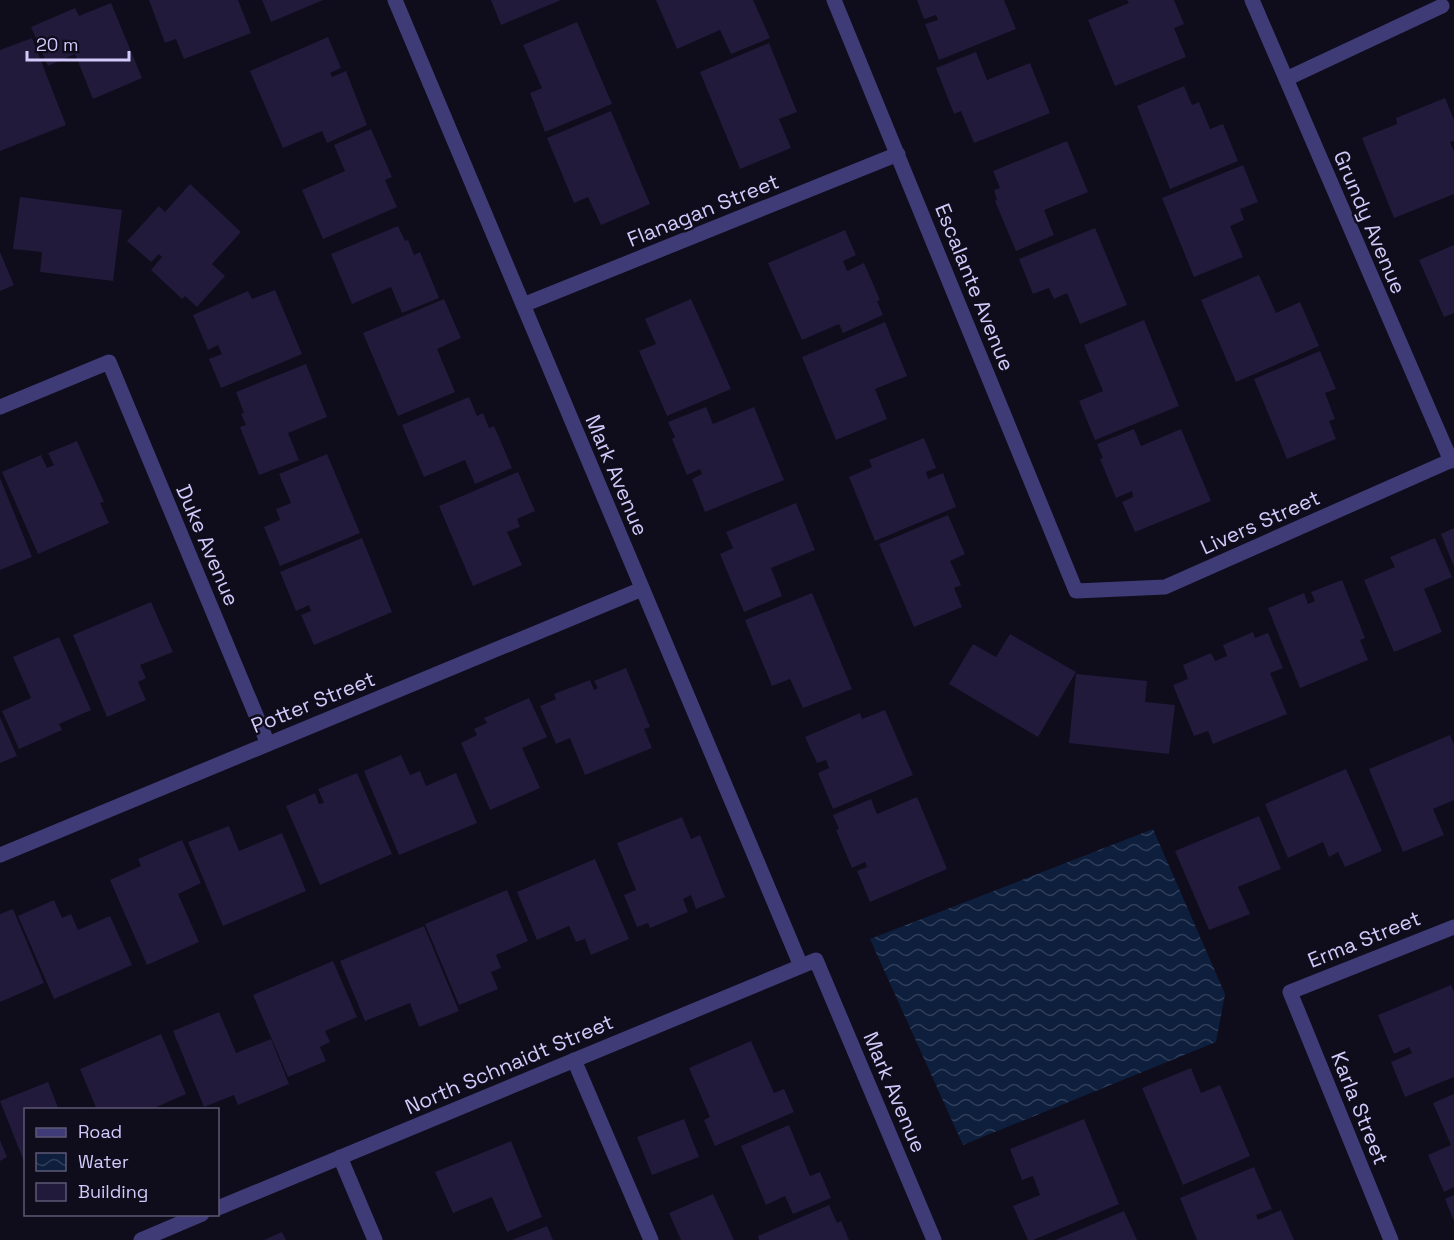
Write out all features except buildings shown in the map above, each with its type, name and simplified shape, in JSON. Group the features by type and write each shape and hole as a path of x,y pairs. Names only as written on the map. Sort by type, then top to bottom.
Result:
{"street":[{"name":"Mark Avenue","path":"395,0 801,966"},
{"name":"Escalante Avenue","path":"834,0 1076,591"},
{"name":"Grundy Avenue","path":"1252,0 1452,460"},
{"path":"1286,79 1442,6"},
{"name":"Flanagan Street","path":"523,305 898,154"},
{"name":"Duke Avenue","path":"0,407 109,362 268,744"},
{"name":"Livers Street","path":"1076,591 1165,587 1452,460"},
{"name":"Potter Street","path":"0,855 642,589"},
{"name":"Erma Street","path":"1290,992 1454,927"},
{"name":"Mark Avenue","path":"816,960 934,1240"},
{"name":"North Schnaidt Street","path":"219,1208 816,960"},
{"name":"Karla Street","path":"1290,992 1391,1240"},
{"path":"574,1060 651,1240"},
{"path":"340,1157 375,1240"},
{"path":"141,1240 200,1216"}],"water":[{"path":"1153,829 1225,994 1216,1042 963,1145 870,939"}]}
